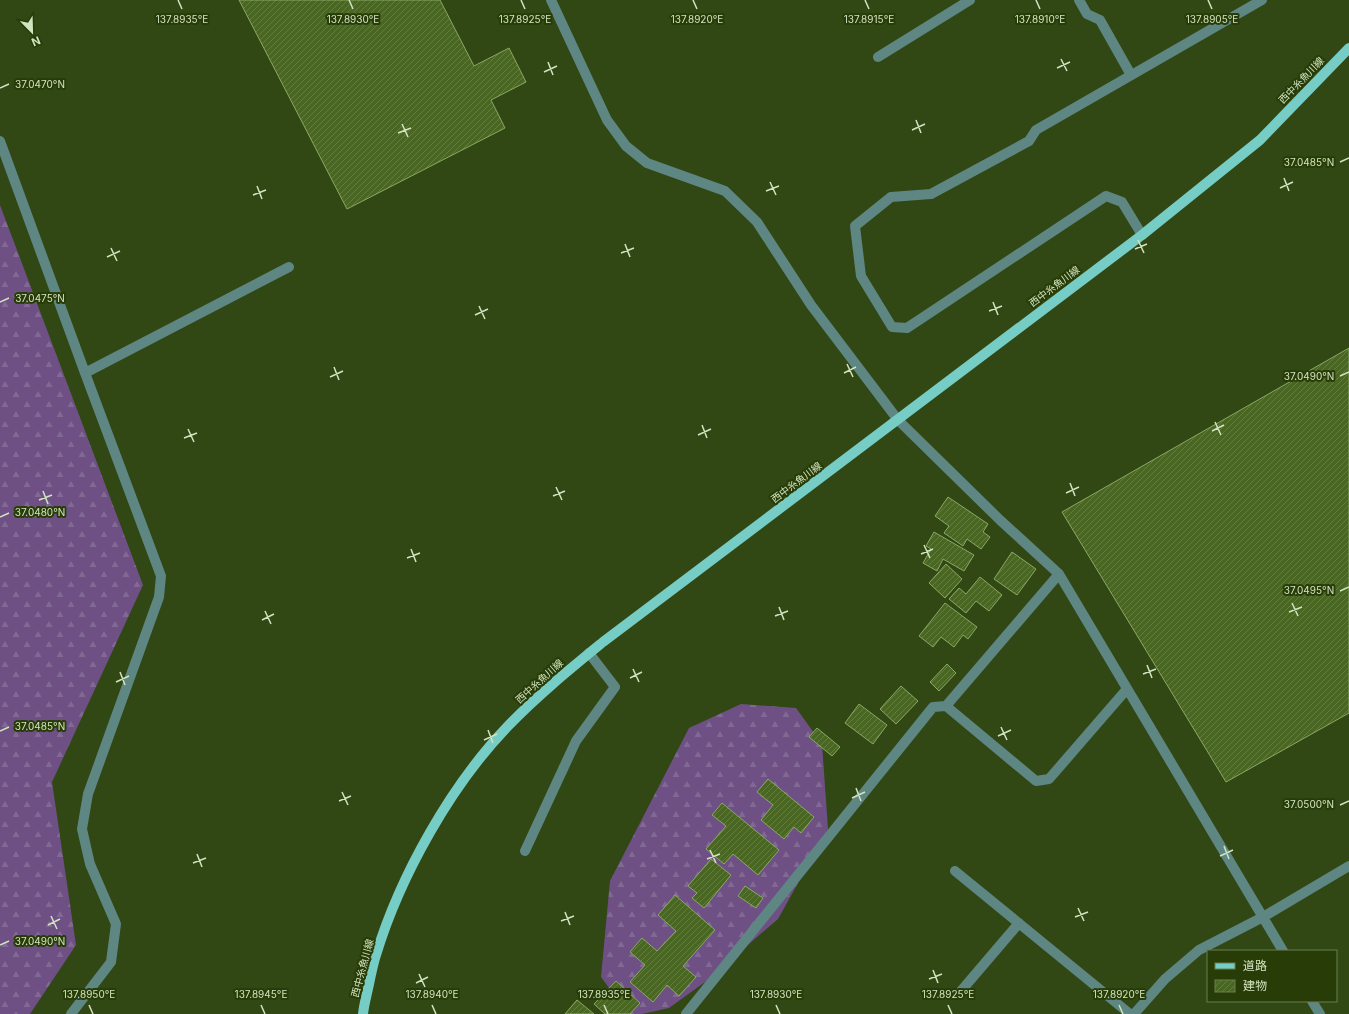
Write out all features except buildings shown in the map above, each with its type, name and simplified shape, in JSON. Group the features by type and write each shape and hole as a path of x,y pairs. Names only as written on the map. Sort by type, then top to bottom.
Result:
{"main road":[{"name":"西中糸魚川線","path":"363,1014 376,955 396,900 422,847 450,800 477,762 507,727 540,694 589,653 1142,236 1260,140 1349,48"}],"street":[{"path":"551,0 607,120 626,146 648,162 725,191 757,222 811,305 898,420 1000,520 1059,574 1282,950"},
{"path":"878,57 957,3 970,0"},
{"path":"1079,0 1087,14 1100,20 1131,75"},
{"path":"1142,236 1122,202 1106,196 907,328 892,327 860,276 855,226 891,196 931,194 1029,141 1036,130 1262,0"},
{"path":"0,141 161,576 159,597 88,794 82,828 90,864 116,924 111,962 71,1014"},
{"path":"85,373 289,267"},
{"path":"946,706 1059,574"},
{"path":"525,851 576,740 615,687 589,653"},
{"path":"686,1014 933,707 946,706 1036,781 1049,779 1127,688"},
{"path":"1134,1014 1165,979 1199,950 1263,917 1349,866"},
{"path":"955,871 1130,1014"},
{"path":"961,991 1019,923"},
{"path":"1313,1002 1320,1014"}],"green space":[{"path":"0,205 143,585 52,782 76,945 30,1014 0,1014"},
{"path":"741,704 796,708 822,744 828,829 778,919 705,982 669,1008 642,1014 628,1014 601,977 610,881 689,728"}]}
